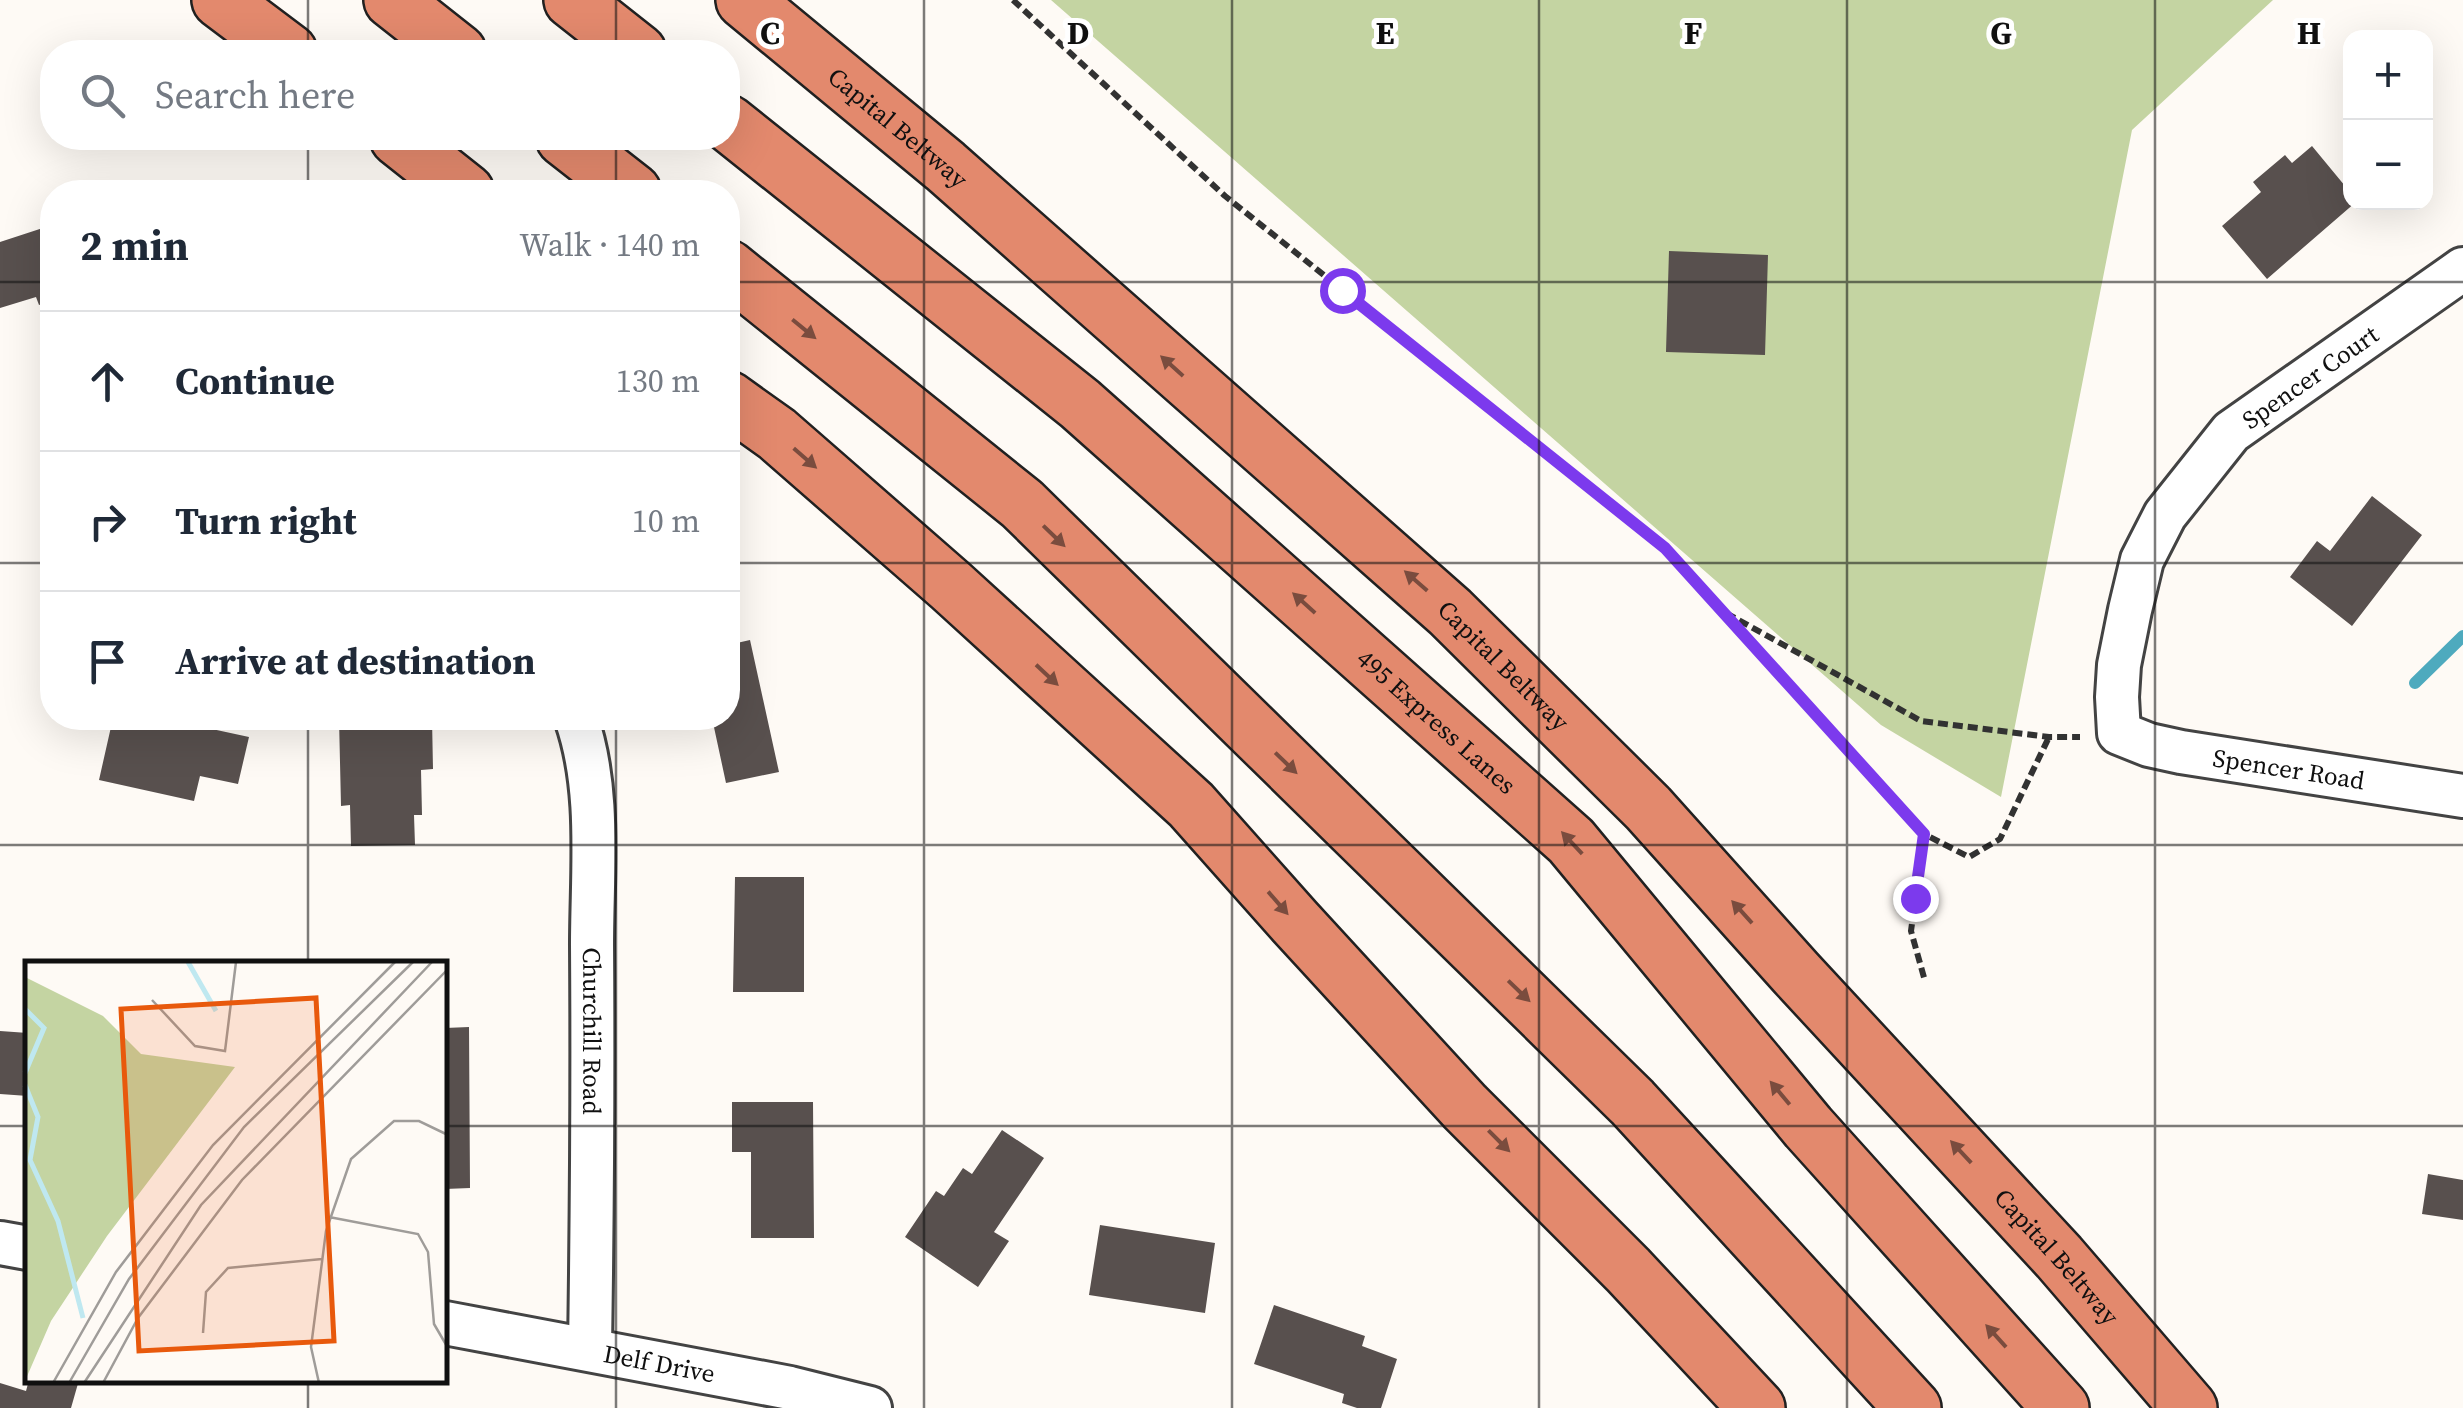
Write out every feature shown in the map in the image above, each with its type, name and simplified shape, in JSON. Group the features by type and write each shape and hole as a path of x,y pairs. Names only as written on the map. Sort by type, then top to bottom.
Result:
{"highway":[{"path":"220,0 273,40"},
{"path":"392,0 443,40"},
{"path":"572,0 623,40"},
{"name":"Capital Beltway","path":"744,0 946,166 1450,612 1648,808 2059,1257 2188,1408"},
{"name":"495 Express Lanes","path":"740,134 1080,404 1571,840 1808,1126 2061,1408"},
{"path":"413,150 451,180"},
{"path":"579,150 618,180"},
{"path":"740,278 1022,504 1632,1102 1913,1408"},
{"path":"740,408 777,434 951,586 1192,805 1465,1107 1628,1270 1757,1408"}],"street":[{"name":"Spencer Court","path":"2119,733 2119,665 2130,610 2142,560 2165,515 2231,432 2463,269"},
{"name":"Churchill Road","path":"580,730 592,793 590,1349"},
{"name":"Spencer Road","path":"2119,733 2181,752 2463,796"},
{"path":"0,1243 25,1247"},
{"name":"Delf Drive","path":"448,1324 790,1388 870,1408"}],"path":[{"path":"1013,0 1225,196 1665,548 1721,610 1924,834 1969,857 2000,839 2049,738 1921,721 1721,610"},
{"path":"1924,834 1911,930 1925,981"}],"green space":[{"path":"1051,0 2273,0 2132,130 2001,797 1881,725"}],"building":[{"path":"2312,146 2343,184 2343,210 2347,210 2267,279 2222,226 2261,192 2253,182 2285,155 2292,163"},
{"path":"40,229 40,305 36,297 0,308 0,242"},
{"path":"1669,251 1768,255 1765,355 1666,352"},
{"path":"2372,496 2422,535 2352,626 2290,577 2317,541 2330,551"},
{"path":"750,640 779,772 726,783 715,730 740,730 740,642"},
{"path":"110,730 217,730 249,737 238,784 200,776 194,801 99,780"},
{"path":"339,730 432,730 433,769 421,770 422,815 414,815 415,845 351,846 350,805 341,806"},
{"path":"735,877 804,877 804,992 733,992"},
{"path":"469,1027 470,1188 448,1189 448,1028"},
{"path":"0,1031 25,1033 25,1096 0,1094"},
{"path":"732,1102 813,1102 814,1238 751,1238 751,1152 732,1152"},
{"path":"1002,1130 1044,1158 994,1232 1009,1241 978,1287 905,1237 936,1191 944,1196 963,1168 972,1174"},
{"path":"2428,1174 2463,1180 2463,1220 2422,1214"},
{"path":"1100,1225 1215,1243 1205,1313 1089,1295"},
{"path":"1274,1305 1365,1336 1362,1346 1397,1359 1381,1408 1357,1408 1342,1403 1344,1394 1254,1364"},
{"path":"0,1383 26,1391 28,1383 78,1383 71,1408 0,1408"}],"waterway":[{"path":"2415,683 2463,636"}],"route":[{"path":"1342,290 1665,548 1924,834 1915,898"}]}
